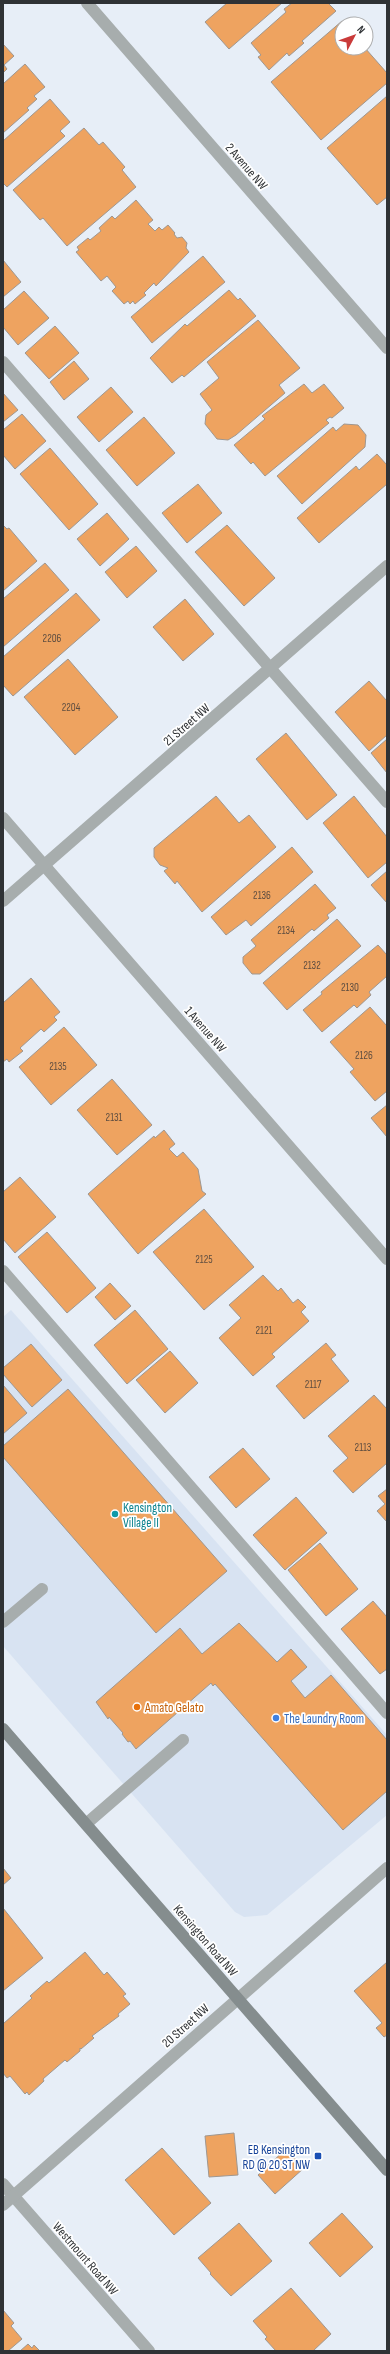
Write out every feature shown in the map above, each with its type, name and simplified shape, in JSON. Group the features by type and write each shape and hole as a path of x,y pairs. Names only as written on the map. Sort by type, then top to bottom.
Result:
{"street":[{"name":"2 Avenue NW","path":"87,3 387,348"},
{"path":"3,362 387,802"},
{"name":"21 Street NW","path":"3,902 387,566"},
{"name":"1 Avenue NW","path":"3,818 387,1259"},
{"path":"3,1271 387,1713"},
{"path":"3,1622 42,1589"},
{"name":"Kensington Road NW","path":"3,1729 387,2170"},
{"path":"86,1824 183,1740"},
{"name":"20 Street NW","path":"3,2205 237,1997 387,1868"},
{"name":"Westmount Road NW","path":"3,2184 149,2351"}],"shaded area":[{"path":"11,1310 387,1735 387,1815 267,1915 244,1917 235,1912 3,1646 3,1317"}],"building":[{"path":"227,3 282,3 229,49 205,22"},
{"path":"292,3 328,3 336,11 302,41 304,43 289,56 287,53 269,70 258,57 261,55 251,43 286,12 284,9"},
{"path":"334,28 334,56 372,56 387,73 387,83 321,140 271,82"},
{"path":"3,44 14,56 4,65 7,69 3,73"},
{"path":"25,64 45,87 34,96 37,99 27,108 29,110 3,133 3,84"},
{"path":"387,96 387,197 377,205 327,148"},
{"path":"50,99 70,122 60,131 65,136 7,187 3,183 3,141"},
{"path":"84,128 99,145 103,142 125,167 122,170 136,187 67,246 43,218 40,220 13,190"},
{"path":"136,200 153,220 148,224 155,231 159,227 162,230 168,225 175,233 174,234 177,238 182,237 187,243 186,248 189,252 156,286 154,283 144,293 146,295 135,304 133,301 130,304 128,301 124,304 112,291 116,287 107,276 101,281 76,252 79,250 77,247 88,238 90,240 101,231 99,228 112,216 115,219"},
{"path":"203,256 225,282 152,343 131,317"},
{"path":"3,260 21,282 3,297"},
{"path":"229,290 238,300 240,298 256,316 184,377 182,375 172,383 150,358 185,324 187,326"},
{"path":"24,291 49,318 18,345 3,327 3,310"},
{"path":"258,320 300,368 279,385 285,393 236,435 228,440 217,439 205,424 206,415 212,410 200,394 219,378 207,362"},
{"path":"55,326 79,353 49,379 25,353"},
{"path":"74,361 89,379 64,400 50,382"},
{"path":"304,384 312,393 324,384 344,408 332,418 330,417 326,420 329,423 265,476 253,462 251,464 234,445 265,419 262,416"},
{"path":"111,387 133,412 99,442 77,417"},
{"path":"3,393 18,410 3,422"},
{"path":"22,414 46,441 15,469 3,455 3,430"},
{"path":"144,417 175,453 137,486 106,450"},
{"path":"344,424 358,425 366,435 365,447 302,504 277,476 333,427 336,431"},
{"path":"50,448 98,504 69,530 20,474"},
{"path":"377,454 387,465 387,484 319,543 297,518 356,466 359,470"},
{"path":"198,484 222,513 187,543 162,513"},
{"path":"107,513 129,539 100,566 77,539"},
{"path":"3,525 7,529 9,528 37,561 3,591"},
{"path":"227,525 275,578 244,606 195,552"},
{"path":"136,546 157,571 127,598 105,572"},
{"path":"45,563 69,590 3,647 3,599"},
{"path":"76,593 100,620 13,696 3,685 3,657"},
{"path":"185,599 214,634 183,661 153,627"},
{"path":"68,659 118,717 75,755 24,697"},
{"path":"369,681 387,701 387,735 369,751 335,712"},
{"path":"286,733 337,795 307,820 256,759"},
{"path":"387,739 387,773 371,753"},
{"path":"216,796 239,823 249,815 276,847 202,912 177,881 175,884 164,871 168,868 160,865 154,857 154,848"},
{"path":"354,796 387,837 387,862 368,878 323,823"},
{"path":"292,847 313,872 251,926 246,920 226,935 211,917"},
{"path":"387,871 387,903 371,885"},
{"path":"315,884 336,908 327,915 329,918 314,931 312,929 260,974 252,974 243,963 243,957 256,946 251,940"},
{"path":"337,919 361,946 287,1010 263,983"},
{"path":"378,945 387,955 387,976 369,992 371,995 357,1008 354,1005 322,1032 303,1010 322,994 321,992"},
{"path":"31,978 60,1012 54,1017 57,1020 44,1032 41,1029 20,1048 23,1051 9,1062 7,1059 3,1062 3,1003"},
{"path":"370,1007 387,1026 387,1091 375,1101 350,1072 354,1069 330,1042"},
{"path":"64,1027 97,1065 51,1105 19,1067"},
{"path":"112,1079 152,1125 117,1155 77,1110"},
{"path":"387,1105 387,1137 371,1118"},
{"path":"164,1130 175,1144 169,1149 177,1157 183,1152 198,1169 202,1191 206,1194 138,1254 88,1194 154,1136 155,1138"},
{"path":"20,1177 56,1217 15,1253 3,1239 3,1192"},
{"path":"204,1209 254,1267 204,1310 153,1252"},
{"path":"47,1232 96,1288 67,1313 18,1257"},
{"path":"263,1275 278,1291 281,1288 293,1303 298,1299 306,1307 301,1312 309,1321 272,1354 275,1357 253,1376 219,1338 241,1318 229,1305"},
{"path":"110,1283 131,1306 115,1320 95,1297"},
{"path":"135,1310 168,1349 127,1384 94,1345"},
{"path":"326,1343 336,1355 331,1359 349,1381 304,1419 276,1386"},
{"path":"31,1344 62,1380 32,1407 3,1374 3,1368"},
{"path":"170,1351 198,1383 165,1413 136,1380"},
{"path":"3,1385 27,1413 3,1434"},
{"name":"Kensington Village II","path":"68,1389 227,1571 156,1633 3,1457 3,1446"},
{"path":"374,1395 387,1409 387,1463 353,1493 333,1471 348,1458 328,1436"},
{"path":"243,1448 270,1479 236,1508 209,1477"},
{"path":"387,1489 387,1522 377,1511 385,1504 378,1496"},
{"path":"296,1497 327,1533 285,1570 253,1535"},
{"path":"320,1543 358,1589 326,1616 288,1570"},
{"path":"373,1601 387,1617 387,1669 380,1674 341,1629"},
{"path":"239,1623 277,1662 291,1649 307,1667 291,1681 305,1698 331,1675 387,1740 387,1791 343,1830 215,1684 213,1686 211,1683 136,1749 130,1741 128,1742 122,1734 123,1733 109,1717 108,1719 96,1702 180,1628 202,1654"},
{"path":"3,1868 11,1878 3,1885"},
{"path":"3,1908 43,1958 3,1991"},
{"path":"85,1952 104,1975 107,1972 126,1994 123,1996 130,2004 118,2014 119,2016 92,2036 94,2038 81,2049 80,2048 80,2051 67,2062 65,2060 43,2079 44,2081 29,2095 27,2092 25,2094 10,2076 7,2078 3,2073 3,2024 32,1998 30,1996 47,1981 49,1983"},
{"path":"387,1962 387,2035 384,2037 376,2028 382,2023 354,1991"},
{"path":"234,2133 238,2175 209,2177 205,2136"},
{"path":"162,2148 211,2203 174,2235 125,2180"},
{"path":"286,2149 304,2168 275,2194 258,2175"},
{"path":"342,2213 373,2247 340,2277 309,2243"},
{"path":"239,2223 272,2261 231,2296 210,2274 211,2273 198,2258"},
{"path":"291,2288 331,2334 313,2351 276,2351 265,2339 267,2337 253,2321"},
{"path":"3,2310 14,2323 11,2326 22,2339 8,2351 3,2351"},
{"path":"28,2344 32,2348 34,2345 40,2351 20,2351"}],"place":[{"name":"Kensington Village II","path":"115,1514"},
{"name":"Amato Gelato","path":"137,1707"},
{"name":"The Laundry Room","path":"276,1718"},
{"name":"EB Kensington RD @ 20 ST NW","path":"318,2156"}]}
